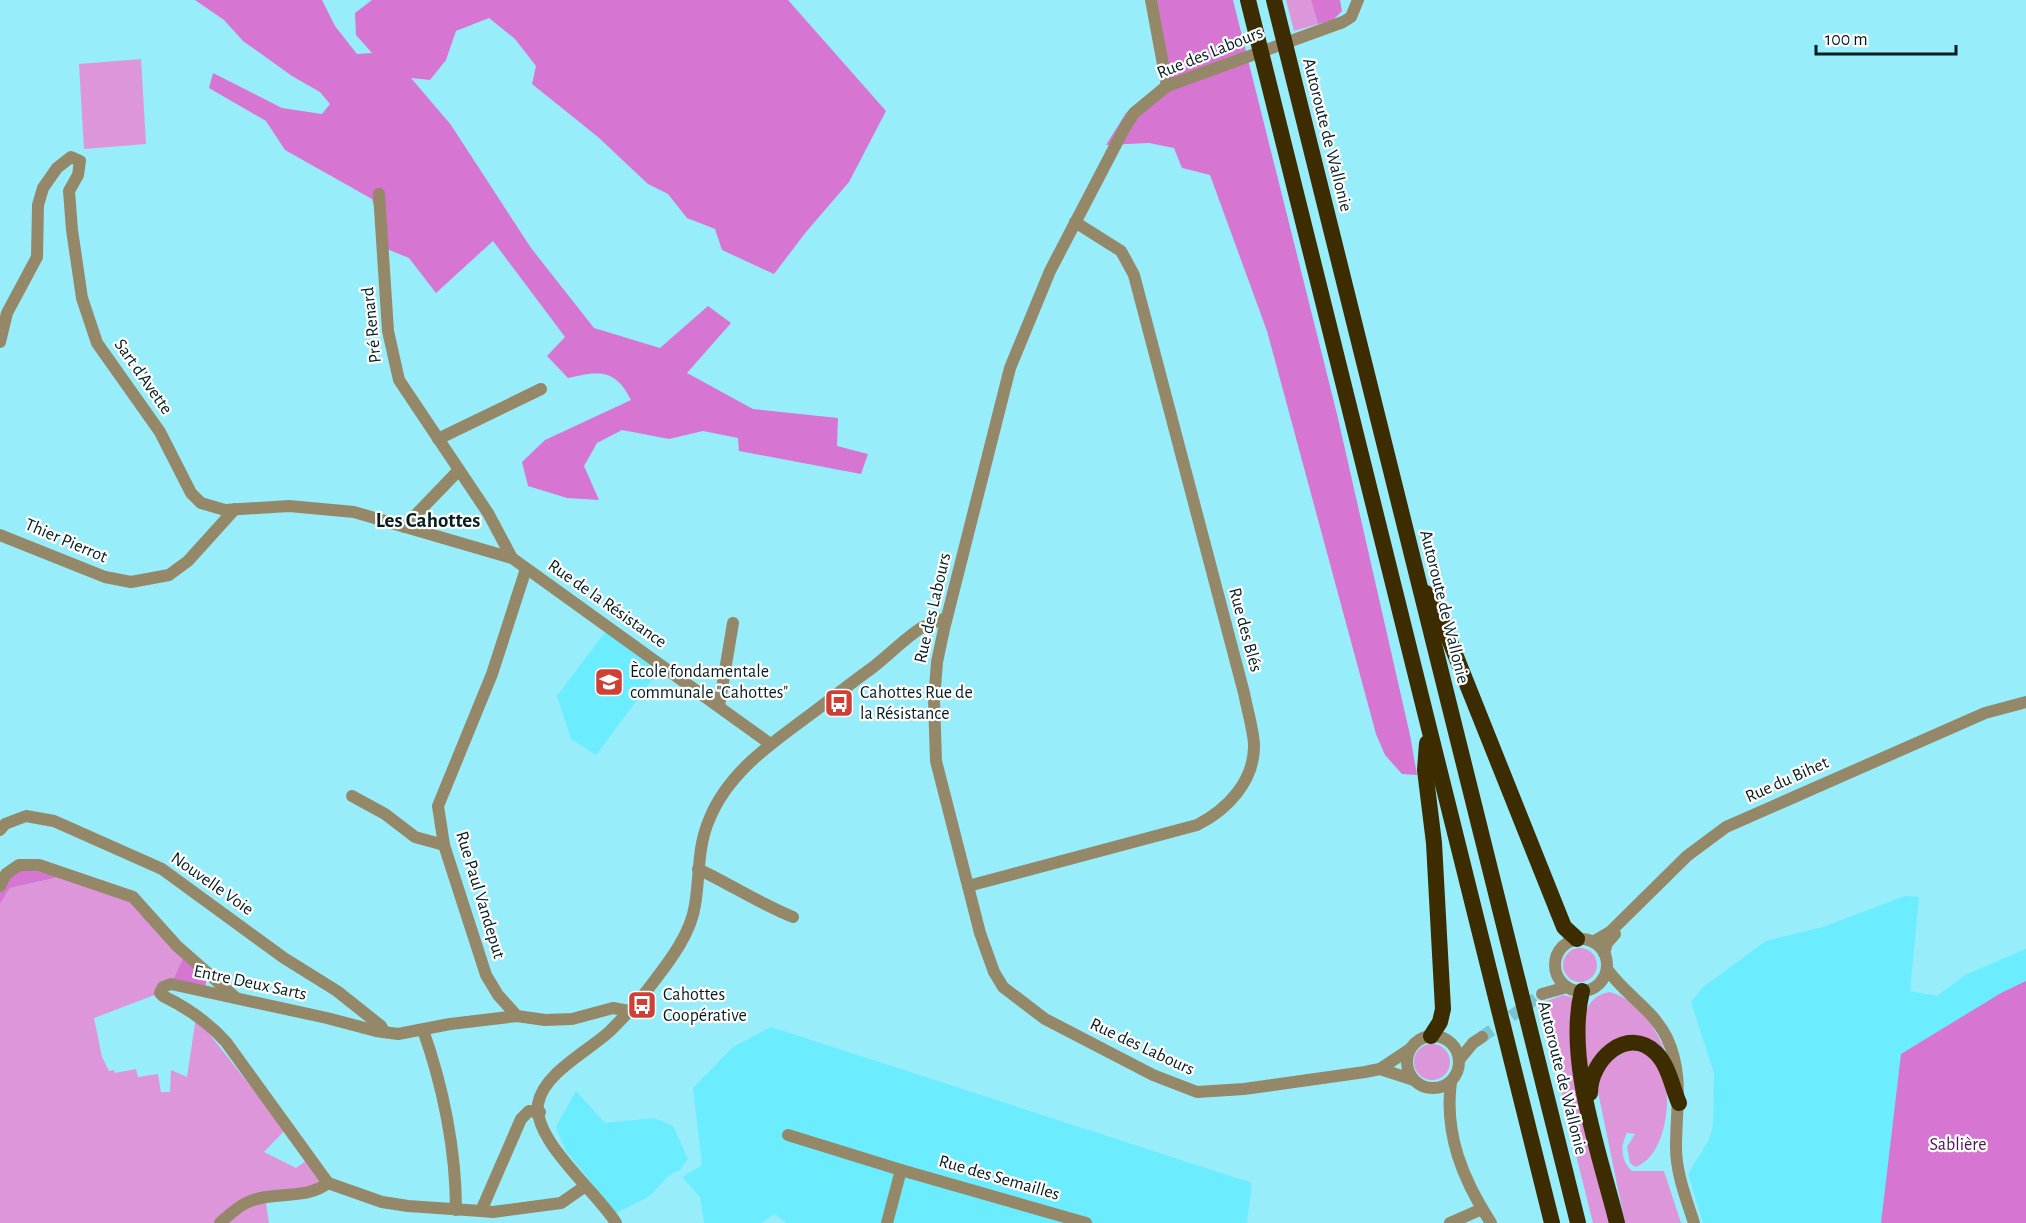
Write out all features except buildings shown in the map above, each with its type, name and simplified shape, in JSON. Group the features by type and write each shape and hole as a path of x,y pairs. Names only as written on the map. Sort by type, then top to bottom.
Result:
{"highway":[{"path":"1248,0 1552,1223"},
{"name":"Autoroute de Wallonie","path":"1274,0 1578,1223"},
{"path":"1418,580 1439,614 1564,927 1585,941"},
{"path":"1428,727 1425,770 1435,853 1443,1009 1440,1022 1431,1036"},
{"path":"1581,989 1576,1013 1578,1065 1617,1223"},
{"path":"1590,1112 1591,1074 1606,1054 1625,1044 1647,1047 1655,1052 1667,1071 1679,1103"}],"street":[{"path":"1151,0 1167,86"},
{"name":"Rue des Labours","path":"1358,0 1351,17 1167,86 1134,113 1108,155 1026,323 1010,368 946,618 937,662 936,761 985,951 994,972 1008,991 1045,1019 1178,1087 1197,1092 1224,1091 1380,1069 1410,1049"},
{"name":"Sart d'Avette","path":"0,342 8,313 37,257 38,206 43,188 57,168 71,157 80,161 78,175 69,191 72,230 82,298 97,343 160,432 191,493 211,508 289,506 354,512 512,558"},
{"name":"Pré Renard","path":"379,194 388,331 395,371 488,513 512,558"},
{"name":"Rue des Blés","path":"968,886 1197,825 1228,804 1242,787 1251,765 1254,745 1244,693 1134,274 1121,251 1075,222"},
{"path":"438,439 541,389"},
{"path":"404,527 459,470"},
{"name":"Thier Pierrot","path":"0,535 105,578 130,582 168,575 188,561 235,509"},
{"name":"Rue de la Résistance","path":"512,558 769,743"},
{"name":"Rue Paul Vandeput","path":"517,1016 498,995 486,975 444,845 438,806 484,695 526,569"},
{"path":"616,1223 584,1187 558,1152 541,1123 538,1104 545,1088 560,1071 609,1032 654,981 681,942 695,906 701,842 709,818 727,788 769,743 895,651 921,628 946,618"},
{"path":"719,706 733,623"},
{"name":"Rue du Bihet","path":"1581,989 1542,994 1557,974 1555,965 1561,948 1610,932 1687,856 1726,827 1985,713 2026,702"},
{"name":"Rue du Bihet","path":"1604,953 1607,943 1613,936 1691,862 1730,834 1981,724 2026,710"},
{"path":"352,796 385,814 415,837 444,845"},
{"name":"Nouvelle Voie","path":"0,830 5,824 26,816 54,821 162,869 284,958 337,991 381,1026 384,1032"},
{"path":"0,886 6,874 19,865 39,865 133,897 177,946 236,998"},
{"path":"698,869 793,915"},
{"path":"1585,941 1604,953 1607,969 1623,989 1648,1009 1666,1036 1677,1067 1679,1103 1677,1167 1694,1223"},
{"path":"1581,989 1603,980 1607,969"},
{"path":"1557,974 1581,989 1623,989"},
{"name":"Entre Deux Sarts","path":"328,1183 220,1035 191,1010 160,993 163,987 171,984 398,1034 517,1016"},
{"path":"517,1016 545,1020 572,1018 613,1008 628,1011"},
{"path":"423,1030 447,1122 456,1210"},
{"path":"1448,1106 1428,1088 1414,1080 1407,1065 1410,1049 1415,1042 1431,1036 1447,1039 1453,1045 1460,1060 1459,1068 1451,1082 1448,1106 1458,1160 1491,1223"},
{"path":"1453,1045 1478,1040 1460,1060"},
{"name":"Rue des Labours","path":"1380,1069 1414,1080"},
{"path":"1428,1088 1444,1086 1451,1082"},
{"path":"481,1211 521,1119 529,1111 540,1112"},
{"name":"Rue des Semailles","path":"789,1135 1086,1223"},
{"path":"887,1223 901,1170"},
{"path":"220,1223 247,1202 310,1192 328,1183 382,1202 493,1212 561,1203 584,1187"},
{"path":"1450,1223 1482,1209"}],"shaded area":[{"path":"1286,0 1311,0 1318,24 1294,31"},
{"path":"141,59 146,144 84,149 79,64"},
{"name":"Ècole fondamentale communale \"Cahottes\"","path":"606,631 660,669 596,755 571,739 557,696"},
{"path":"59,872 124,895 185,954 171,984 160,993 94,1018 102,1057 109,1071 114,1070 115,1073 136,1069 138,1077 158,1074 161,1092 170,1092 171,1070 187,1077 196,1017 285,1130 264,1152 296,1168 307,1160 323,1179 320,1186 265,1196 269,1223 0,1223 0,904 10,888 55,878"},
{"path":"1905,896 1919,897 1910,991 1937,996 1965,975 2026,949 2026,1223 1703,1223 1688,1174 1709,1140 1713,1126 1714,1073 1691,1002 1702,988 1766,941 1823,927"},
{"path":"1580,948 1592,953 1597,965 1592,977 1580,982 1568,977 1563,965 1568,953"},
{"path":"1610,992 1630,1002 1646,1017 1658,1035 1667,1056 1645,1041 1587,1069 1583,1034 1586,1012 1599,996"},
{"path":"1563,995 1572,997 1613,1223 1593,1223 1568,1123 1544,1002"},
{"path":"771,1027 1252,1183 1247,1223 786,1223 775,1214 761,1223 704,1223 700,1197 682,1177 702,1165 693,1088 733,1047"},
{"path":"1432,1044 1445,1049 1450,1062 1445,1075 1432,1080 1419,1075 1414,1062 1419,1049"},
{"path":"1629,1049 1650,1055 1663,1075 1667,1098 1664,1127 1653,1152 1635,1167 1630,1163 1627,1147 1635,1134 1627,1133 1623,1148 1624,1158 1632,1171 1664,1171 1681,1223 1625,1223 1597,1087 1601,1067"},
{"path":"576,1091 605,1123 654,1118 673,1126 688,1159 680,1170 669,1175 650,1196 616,1213 566,1151 556,1127"}],"green space":[{"path":"195,0 322,0 335,26 357,54 372,53 356,35 355,13 372,0 788,0 886,111 849,182 774,274 722,250 715,229 687,218 668,194 648,184 598,137 532,84 536,66 515,39 489,18 456,31 446,60 430,80 411,78 451,125 531,248 594,328 660,348 708,306 731,323 687,373 753,409 838,418 837,446 868,454 861,474 739,451 738,438 703,431 669,439 622,430 597,443 584,466 599,500 567,498 528,486 522,462 545,440 631,400 625,390 619,382 605,374 597,373 568,378 547,356 565,337 493,241 436,293 409,258 377,245 377,217 372,199 285,150 266,121 209,88 213,73 282,108 322,114 330,104 320,92 292,76 243,41 224,20"},
{"path":"1157,0 1233,0 1337,414 1410,735 1417,775 1402,774 1385,755 1376,734 1267,331 1210,175 1182,168 1174,148 1149,143 1106,145 1126,113 1170,75"},
{"path":"1311,0 1340,0 1342,11 1333,20 1318,24"},
{"path":"19,865 59,872 55,878 10,888 0,904 0,886"},
{"path":"185,954 207,973 205,991 171,984"},
{"name":"Sablière","path":"2026,981 2026,1223 1881,1223 1901,1054 2001,993"}],"tunnel":[{"path":"1482,1037 1542,994"}],"place":[{"name":"Ècole fondamentale communale \"Cahottes\"","path":"609,682"},
{"name":"Cahottes Rue de la Résistance","path":"839,703"},
{"name":"Cahottes Coopérative","path":"642,1005"}],"district":[{"name":"Les Cahottes","path":"428,520"}]}
